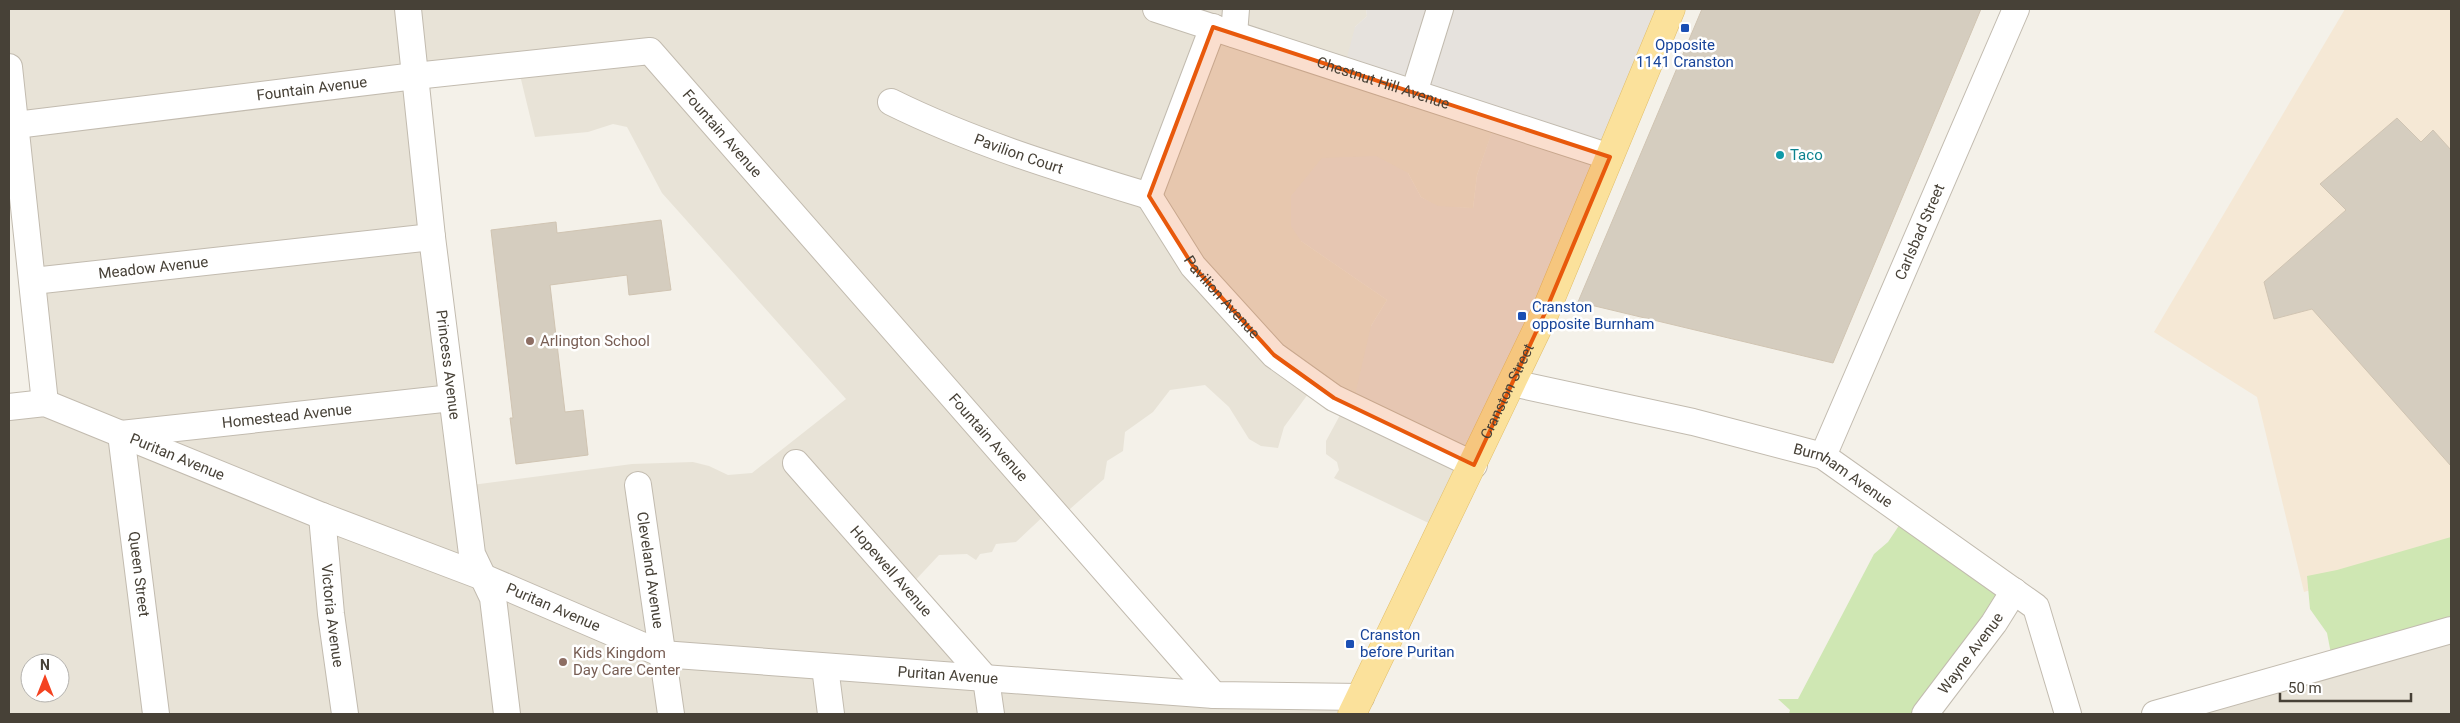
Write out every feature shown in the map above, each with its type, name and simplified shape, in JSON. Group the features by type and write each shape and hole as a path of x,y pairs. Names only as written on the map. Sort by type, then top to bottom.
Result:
{"main road":[{"name":"Cranston Street","path":"1357,706 1474,465 1544,315 1671,9"}],"street":[{"name":"Princess Avenue","path":"408,9 432,237 472,554 493,598 507,714"},
{"name":"Chestnut Hill Avenue","path":"1156,9 1228,23 1414,93 1610,157"},
{"path":"1414,93 1440,9"},
{"name":"Carlsbad Street","path":"1823,456 2016,9"},
{"path":"1149,196 1228,23"},
{"name":"Fountain Avenue","path":"16,125 416,76 650,52 1214,695"},
{"path":"9,67 33,281 44,403 9,407"},
{"name":"Pavilion Court","path":"891,102 935,124 1018,156 1149,196"},
{"name":"Pavilion Avenue","path":"1149,196 1192,266 1274,355 1334,398 1474,465"},
{"name":"Meadow Avenue","path":"33,281 432,237"},
{"name":"Burnham Avenue","path":"1512,382 1694,422 1823,456 2036,607 2068,714"},
{"name":"Homestead Avenue","path":"121,434 452,398"},
{"name":"Puritan Avenue","path":"44,403 322,516 483,577 662,654 986,680 1357,706"},
{"name":"Queen Street","path":"121,434 156,714"},
{"name":"Hopewell Avenue","path":"796,463 986,680"},
{"name":"Cleveland Avenue","path":"638,485 670,714"},
{"name":"Victoria Avenue","path":"322,516 331,614 345,714"},
{"name":"Wayne Avenue","path":"1925,714 1994,623 2014,591"},
{"path":"2155,714 2451,630"},
{"path":"825,667 831,714"},
{"path":"986,680 991,714"}],"highlighted area":[{"path":"1213,27 1610,157 1544,315 1474,465 1334,398 1274,355 1193,266 1149,196"}],"shaded area":[{"path":"9,9 1366,9 1367,16 1355,27 1496,121 1477,175 1473,208 1438,207 1421,197 1408,173 1301,241 1387,300 1371,326 1473,462 1439,528 1334,478 1339,470 1337,462 1326,454 1326,441 1346,404 1308,394 1284,427 1278,448 1261,446 1249,439 1229,407 1205,385 1170,390 1153,412 1125,432 1123,451 1107,461 1104,479 1062,516 1049,511 1016,542 996,544 992,552 980,554 976,560 967,554 939,555 909,587 985,677 1360,696 1351,714 9,714 9,406 39,402 9,57","holes":["518,67 535,137 588,132 613,124 627,127 662,193 846,399 752,473 728,475 709,466 693,462 632,464 472,485 424,74"]},
{"path":"1366,9 1672,9 1476,458 1353,404 1371,326 1387,300 1301,241 1291,226 1291,196 1322,158 1376,156 1408,173 1421,197 1438,206 1473,208 1477,175 1496,120 1345,65 1355,27 1367,16"},
{"path":"2345,9 2451,9 2451,547 2304,592 2257,397 2154,332"},
{"path":"2451,633 2451,714 2149,714"}],"green space":[{"path":"1906,515 2012,587 1925,714 1789,714 1790,710 1778,699 1798,699 1874,554 1888,542"},
{"path":"2451,537 2451,633 2333,664 2327,633 2310,609 2307,576 2337,570"}],"building":[{"name":"Taco","path":"1702,9 1981,9 1833,363 1578,302"},
{"path":"2397,118 2421,142 2433,130 2451,150 2451,466 2312,309 2274,319 2264,282 2346,210 2320,184"},
{"name":"Arlington School","path":"661,220 671,290 629,295 627,275 550,285 565,412 583,410 588,455 516,464 510,418 513,418 491,230 556,222 557,233"}],"place":[{"name":"Opposite 1141 Cranston","path":"1685,28"},
{"name":"Taco","path":"1780,155"},
{"name":"Cranston opposite Burnham","path":"1522,316"},
{"name":"Arlington School","path":"530,341"},
{"name":"Cranston before Puritan","path":"1350,644"},
{"name":"Kids Kingdom Day Care Center","path":"563,662"}]}
